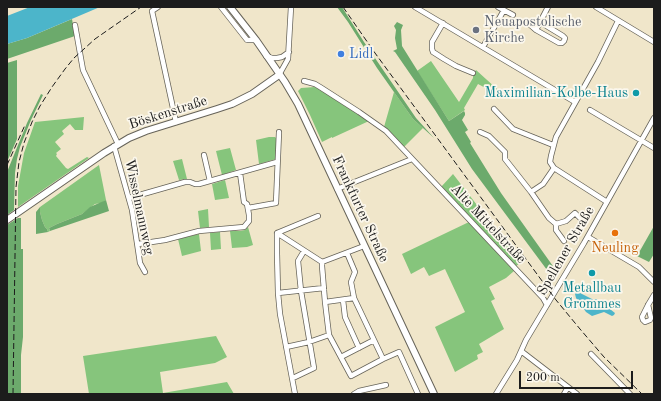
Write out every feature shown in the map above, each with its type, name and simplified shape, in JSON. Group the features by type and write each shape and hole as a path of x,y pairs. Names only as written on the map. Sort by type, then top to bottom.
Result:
{"main road":[{"name":"Frankfurter Straße","path":"230,7 256,40 285,82 304,117 434,394"},
{"name":"Böskenstraße","path":"7,220 116,145 129,138 146,131 232,104 252,94 279,75"}],"street":[{"path":"158,7 152,11 176,122"},
{"name":"Frankfurter Straße","path":"221,7 247,40 256,40"},
{"path":"279,75 288,59 291,7"},
{"path":"416,7 575,102"},
{"path":"498,7 513,15"},
{"path":"536,30 548,7"},
{"path":"596,7 654,42"},
{"path":"483,46 504,10"},
{"path":"607,202 554,168 550,162 556,137 598,62 618,21"},
{"path":"528,23 536,30 559,43 564,41 565,38 563,36 540,22"},
{"path":"443,23 432,42 433,52 444,60 473,73"},
{"name":"Wisselmannweg","path":"75,25 83,70 116,145 129,198 140,263 145,272"},
{"path":"266,56 277,58 282,57 288,52"},
{"name":"Alte Mittelstraße","path":"304,81 320,87 386,131 543,298 547,305"},
{"path":"494,109 513,129 553,145"},
{"path":"590,110 654,148"},
{"name":"Spellener Straße","path":"496,394 526,340 588,237 654,118"},
{"path":"248,208 276,203 279,132"},
{"path":"480,132 489,136 505,152 505,159 549,218 556,224 556,230 564,241"},
{"path":"204,156 210,181"},
{"path":"337,189 412,159"},
{"path":"129,198 185,182 200,184 277,162"},
{"path":"531,192 543,184 554,168"},
{"path":"138,244 165,240 199,231 244,226 249,221 247,204 244,202 240,173"},
{"path":"556,224 566,221 575,213 584,222 578,230"},
{"path":"277,233 318,216"},
{"path":"277,233 322,262"},
{"path":"277,233 276,253 280,314 295,394"},
{"path":"588,237 639,266 654,282"},
{"path":"322,262 364,246"},
{"path":"292,378 314,368 301,291 298,261 304,251"},
{"path":"347,253 355,272 351,282 354,298 383,359"},
{"path":"322,262 329,335 351,376 399,352 418,394"},
{"path":"278,293 324,288"},
{"path":"648,305 654,296"},
{"path":"325,302 354,298"},
{"path":"343,300 345,317 360,348"},
{"path":"286,347 309,342 329,335"},
{"path":"341,357 374,340"},
{"path":"521,351 577,394"},
{"path":"591,354 630,394"},
{"path":"354,394 359,391 386,386"},
{"path":"564,394 568,387"}],"green space":[{"path":"337,7 342,7 416,118 434,138 413,119"},
{"path":"72,19 75,36 7,59 7,44 27,38"},
{"path":"397,22 403,25 401,30 402,46 449,121 464,111 465,115 462,120 468,130 465,132 471,142 470,143 501,193 555,269 550,274 472,169 435,110 393,51 397,49 395,38 396,30 394,26"},
{"path":"17,60 17,139 7,162 7,63"},
{"path":"431,61 459,102 476,70 497,89 495,93 478,84 464,108 465,110 449,121 417,71"},
{"path":"315,87 331,95 369,121 322,142 298,91 301,88"},
{"path":"394,92 413,119 423,128 403,148 384,127"},
{"path":"41,94 43,95 20,147 15,173 14,210 7,215 7,172 27,123"},
{"path":"84,117 83,130 75,130 70,124 62,131 64,134 55,142 61,149 56,153 56,156 68,169 87,157 89,158 18,207 18,186 24,153 35,122"},
{"path":"275,137 277,139 276,159 259,164 256,140"},
{"path":"230,148 236,170 222,175 216,151"},
{"path":"182,159 187,179 179,180 173,161"},
{"path":"99,165 106,200 95,204 82,214 49,228 50,231 48,232 42,220 40,207"},
{"path":"453,174 521,262 515,267 441,187"},
{"path":"225,180 229,198 215,200 212,184"},
{"path":"106,200 109,211 50,231 49,228 82,214 90,207"},
{"path":"40,207 42,220 48,232 36,234 36,212"},
{"path":"208,209 209,227 200,228 198,211"},
{"path":"18,218 21,218 21,249 23,249 23,337 21,355 21,394 7,394 7,225"},
{"path":"469,222 514,271 506,278 489,287 495,299 491,301 504,329 479,344 483,352 477,355 478,359 455,372 435,327 465,312 445,269 429,276 424,267 411,274 402,254"},
{"path":"654,226 654,254 649,262 637,256"},
{"path":"248,227 253,245 232,248 230,231 245,230"},
{"path":"220,232 221,249 211,250 210,233"},
{"path":"199,234 201,251 182,256 178,239"},
{"path":"216,336 227,357 215,363 160,372 163,393 227,382 234,394 89,394 83,356"}],"water":[{"path":"30,7 100,7 27,38 7,44 7,16"},
{"path":"577,292 607,305 606,306 615,313 614,315 612,316 604,312 592,316 586,312 576,298 575,294"}],"railway":[{"path":"13,394 16,187 19,162 24,143 40,106 74,58 95,39 141,7"},
{"path":"343,7 556,300 604,357 642,394"},
{"path":"7,165 25,125"}],"place":[{"name":"Neuapostolische Kirche","path":"476,30"},
{"name":"Lidl","path":"341,54"},
{"name":"Maximilian-Kolbe-Haus","path":"636,93"},
{"name":"Neuling","path":"615,233"},
{"name":"Metallbau Grommes","path":"592,273"}]}
